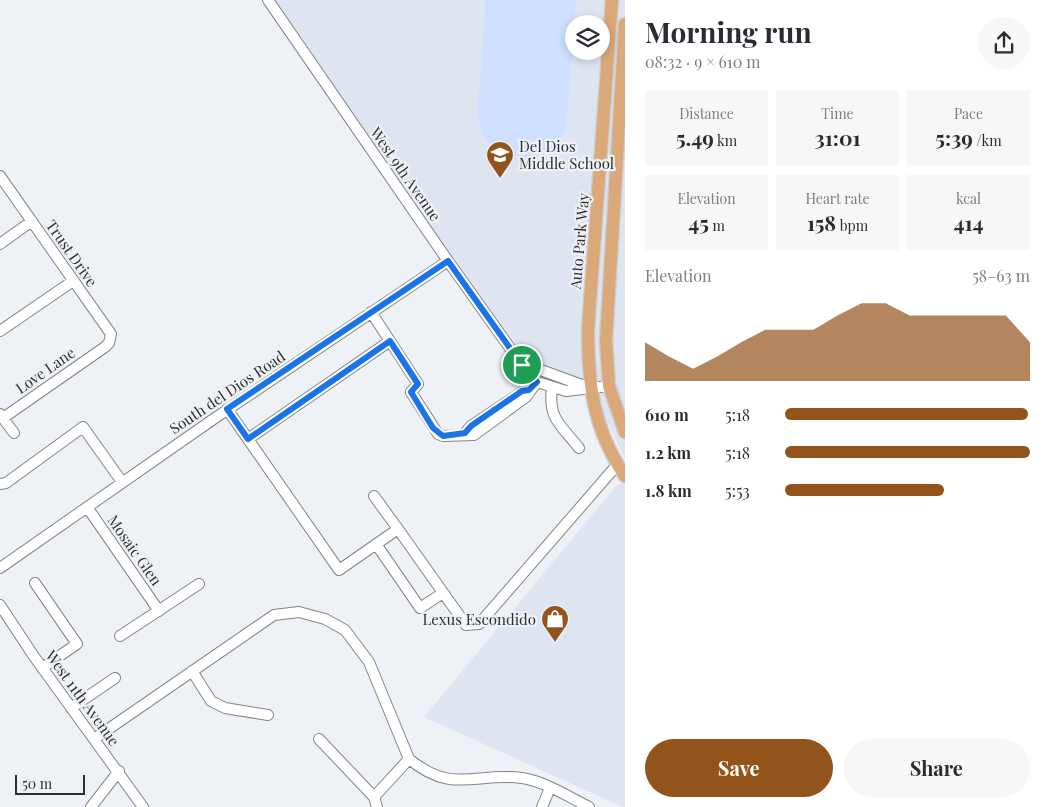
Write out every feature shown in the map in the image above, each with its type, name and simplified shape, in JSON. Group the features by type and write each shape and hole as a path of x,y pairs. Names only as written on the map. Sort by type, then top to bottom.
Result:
{"main road":[{"name":"Auto Park Way","path":"612,0 588,329 588,363 597,423 625,476"},
{"name":"Auto Park Way","path":"625,24 606,340 609,386 625,432"}],"street":[{"name":"West 9th Avenue","path":"268,0 448,261 522,365 537,382"},
{"name":"Trust Drive","path":"0,176 111,334 110,343 105,347"},
{"path":"0,244 32,222"},
{"name":"South del Dios Road","path":"0,568 227,409 448,261"},
{"path":"0,331 73,281"},
{"path":"371,312 418,384 411,392 433,428 443,436 465,433 471,426 522,391 529,390 537,382 566,392 609,386"},
{"path":"248,439 390,341"},
{"name":"Love Lane","path":"1,416 105,347"},
{"path":"522,365 538,368 591,388"},
{"path":"552,387 550,405 552,414 579,448"},
{"path":"227,409 339,570 398,529"},
{"path":"1,416 14,433"},
{"path":"0,484 6,483 83,427 122,482"},
{"path":"374,496 466,625 479,624 617,464"},
{"name":"Mosaic Glen","path":"87,507 159,611"},
{"path":"376,544 420,608 443,592"},
{"path":"34,583 77,644 42,668"},
{"path":"120,636 199,584"},
{"name":"West 11th Avenue","path":"0,605 42,668 119,771 143,807"},
{"path":"94,739 274,614 299,612 325,619 345,630 368,662 409,759 421,769 452,781 522,778 550,788 589,807"},
{"path":"192,671 211,701 224,708 268,715"},
{"path":"71,708 115,678"},
{"path":"319,739 375,802 409,759"},
{"path":"91,807 119,771"},
{"path":"542,807 550,788"}],"shaded area":[{"name":"Del Dios Middle School","path":"268,0 625,0 625,459 591,388 566,391 537,382"},
{"path":"486,0 576,0 575,15 565,15 565,60 571,60 566,128 556,144 542,155 530,159 506,156 493,147 483,134 478,115"},
{"name":"Lexus Escondido","path":"625,480 625,807 623,807 424,717 617,485"}],"place":[{"name":"Del Dios Middle School","path":"500,179"},
{"name":"Lexus Escondido","path":"555,643"}],"route":[{"path":"448,261 522,365 537,382 529,390 522,391 471,426 465,433 443,436 438,434 433,428 411,392 418,384 390,341 248,439 227,409 290,368 430,271 448,261"}]}
